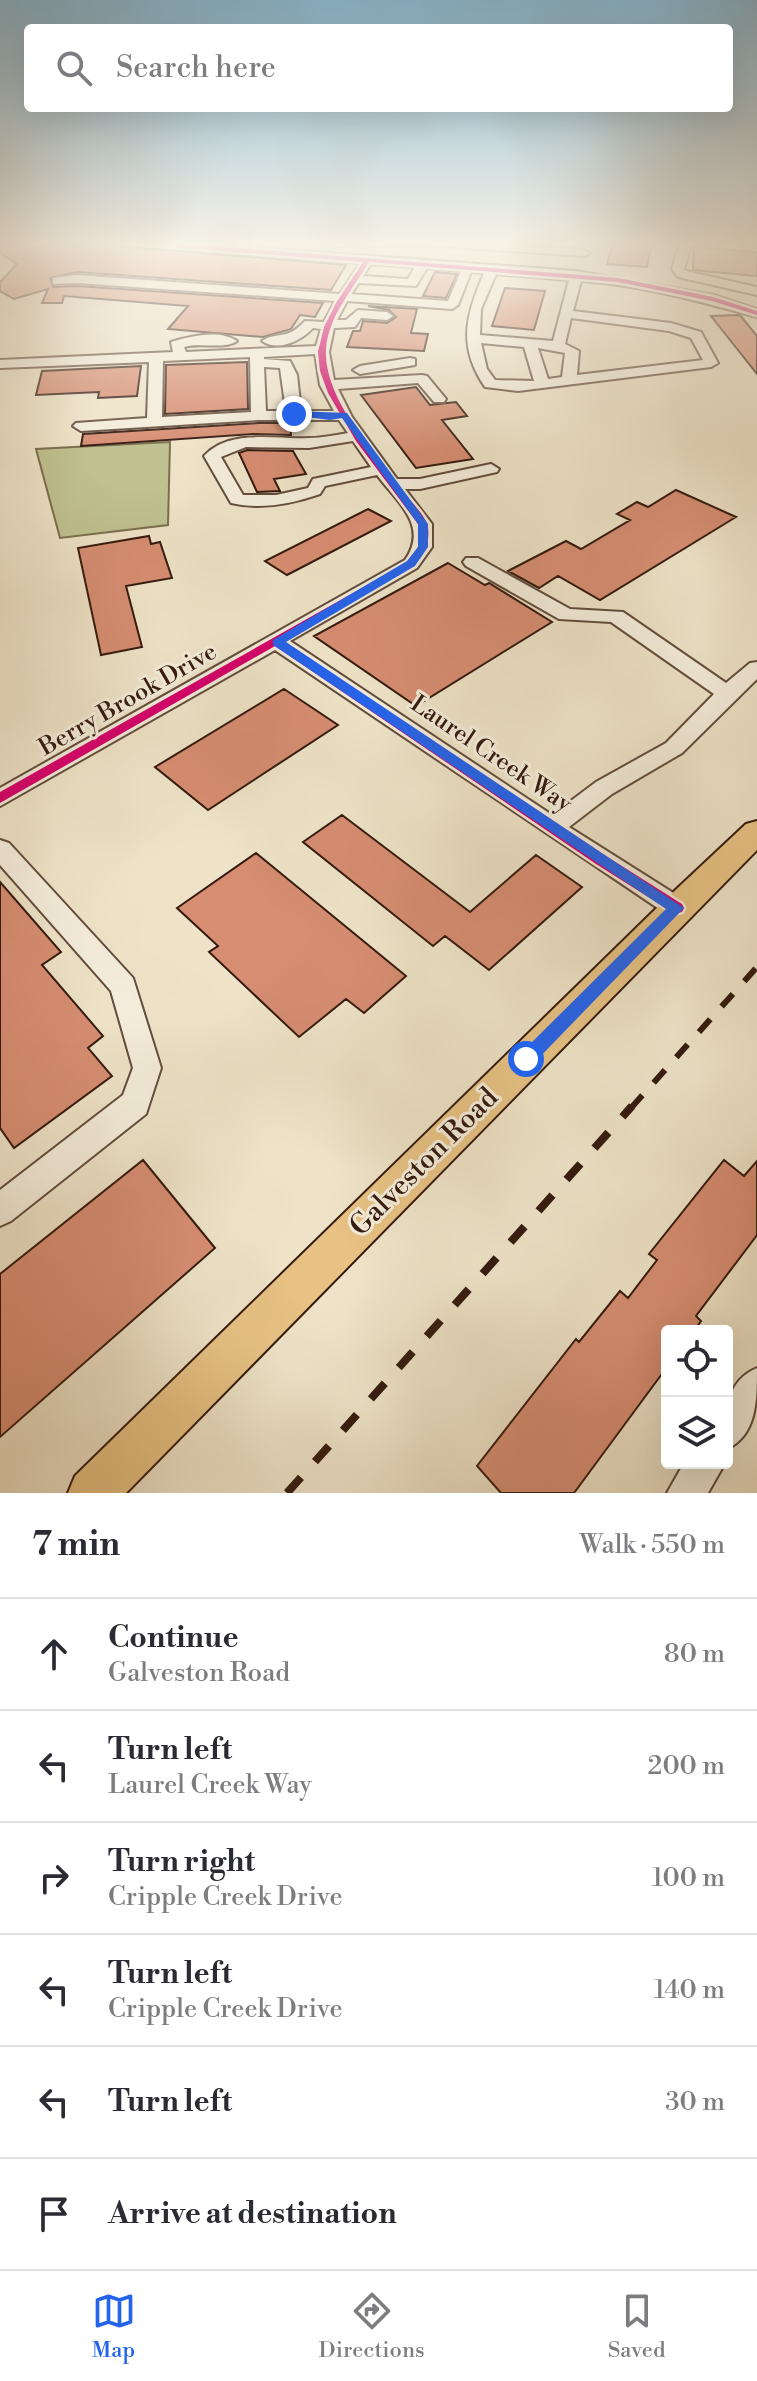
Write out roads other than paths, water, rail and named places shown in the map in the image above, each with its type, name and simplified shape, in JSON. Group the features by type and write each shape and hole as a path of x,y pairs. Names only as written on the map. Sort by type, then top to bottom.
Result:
{"main road":[{"name":"Galveston Road","path":"92,1493 677,908 757,832"}],"street":[{"path":"325,378 322,350 337,312"},
{"path":"475,312 473,338 480,369 490,384 518,387 711,363 696,335 671,327 566,314 558,346"},
{"path":"254,353 296,338 306,326 350,324 358,314 400,317"},
{"path":"473,338 558,346 572,351 569,381"},
{"path":"530,344 542,384"},
{"path":"0,364 322,350"},
{"path":"254,353 285,364 290,375 294,414"},
{"path":"254,353 259,416"},
{"path":"154,422 156,356"},
{"path":"325,378 410,362"},
{"path":"325,378 422,379 439,399"},
{"name":"Berry Brook Drive","path":"0,798 411,564 423,547 423,524 344,415 325,378"},
{"path":"81,426 294,414 344,415"},
{"path":"359,436 308,443 271,440 222,447 212,456 237,499 258,503 302,496 314,491 319,482 384,469"},
{"path":"373,454 393,452"},
{"path":"394,484 420,484 491,469"},
{"path":"472,562 566,615 616,616 727,693"},
{"name":"Laurel Creek Way","path":"277,642 677,908"},
{"path":"552,827 604,788 674,748 727,693 757,668"},
{"path":"0,849 123,986 147,1068 135,1104 0,1210"},
{"path":"733,1423 756,1391"},
{"path":"686,1493 702,1469"}],"railway":[{"path":"631,1108 757,967"},
{"path":"287,1493 632,1106"}]}
